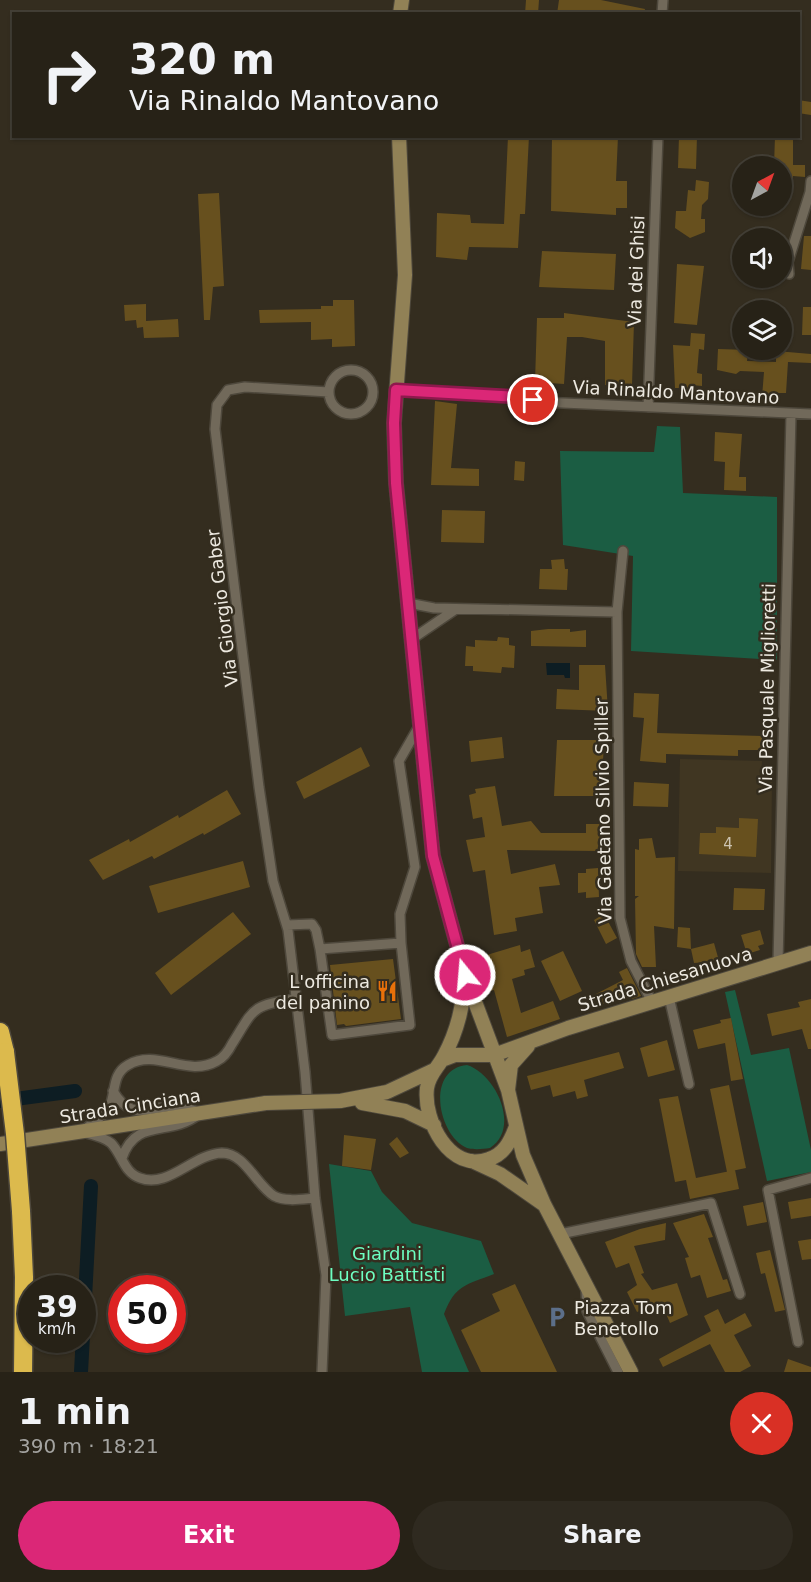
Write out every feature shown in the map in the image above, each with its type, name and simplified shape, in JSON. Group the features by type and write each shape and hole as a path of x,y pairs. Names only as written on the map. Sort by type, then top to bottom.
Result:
{"highway":[{"path":"0,1032 5,1052 21,1210 24,1277 23,1372"}],"main road":[{"path":"399,138 405,275 394,423 396,483 412,639 418,728 433,856 465,975 508,1090 516,1118 510,1143 501,1152 488,1160 470,1160"},
{"name":"Strada Chiesanuova","path":"494,1055 550,1034 811,953"},
{"path":"465,975 462,1011 427,1091 434,1125 443,1143 453,1154 500,1174 544,1204"},
{"path":"508,1090 511,1065 530,1043"},
{"path":"340,1101 387,1092 455,1055 494,1055"},
{"path":"340,1101 391,1107 434,1125"},
{"name":"Strada Cinciana","path":"0,1144 266,1103 340,1101"},
{"path":"515,1129 544,1204 631,1372"}],"street":[{"name":"Via dei Ghisi","path":"648,407 658,138"},
{"path":"792,249 810,192 811,181"},
{"path":"351,369 365,374 370,379 374,392 369,406 363,411 347,414 334,406 329,392 333,378 351,369"},
{"name":"Via Giorgio Gaber","path":"322,1372 326,1275 315,1198 299,1029 286,925 273,881 259,787 215,429 217,405 228,390 245,387 329,392"},
{"name":"Via Rinaldo Mantovano","path":"396,390 648,407 811,414"},
{"name":"Via Pasquale Miglioretti","path":"778,963 791,414"},
{"name":"Via Gaetano Silvio Spiller","path":"623,551 617,612 620,918 631,961 652,1002"},
{"path":"408,603 427,608 617,612"},
{"path":"412,639 456,609"},
{"path":"286,925 312,924 316,930 332,1035 410,1025 401,931 402,905 415,867 399,761 418,728"},
{"path":"320,950 401,943"},
{"path":"669,997 689,1084"},
{"path":"295,999 271,1002 257,1008 246,1017 231,1047 219,1061 187,1068 155,1059 137,1061 118,1073 109,1107 82,1131 110,1142 126,1167 137,1178 149,1181 161,1179 210,1155 224,1153 239,1159 275,1197 293,1200 315,1198"},
{"path":"113,1091 126,1107 144,1112 179,1106 200,1113"},
{"path":"122,1158 127,1144 141,1132 185,1125 200,1113"},
{"path":"798,1342 768,1190 811,1178"},
{"path":"560,1234 711,1203 740,1294"},
{"path":"586,1286 587,1311 618,1372"}],"shaded area":[{"path":"546,663 570,663 570,678 565,678 564,675 547,675"},
{"path":"680,759 762,761 761,777 772,777 771,873 678,871"}],"green space":[{"path":"657,426 680,427 683,493 777,497 777,660 631,651 633,556 563,545 560,451 654,452"},
{"path":"735,990 751,1055 789,1048 811,1150 811,1172 767,1181 725,992"},
{"path":"467,1065 478,1070 487,1079 501,1102 504,1128 499,1139 490,1148 467,1148 449,1131 443,1118 440,1104 445,1078 454,1069"},
{"name":"Giardini Lucio Battisti","path":"329,1164 371,1171 382,1192 412,1223 481,1241 494,1274 463,1287 448,1304 444,1314 469,1372 422,1372 410,1307 345,1316"}],"building":[{"path":"526,0 539,0 538,12 525,12"},
{"path":"559,0 601,0 645,9 644,12 557,12"},
{"path":"800,100 811,102 811,115 800,113"},
{"path":"508,138 529,138 525,214 520,214 518,248 469,247 467,260 436,257 437,213 470,215 471,223 504,224"},
{"path":"552,138 618,138 616,181 627,181 627,208 616,208 616,215 551,211"},
{"path":"679,138 697,138 696,169 678,168"},
{"path":"775,138 793,138 793,165 805,165 805,177 793,176 793,182 792,156 774,156"},
{"path":"696,180 709,182 708,199 702,205 701,219 705,219 705,232 690,238 675,228 676,211 686,211 688,190 695,191"},
{"path":"219,193 224,286 213,287 210,320 204,320 198,194"},
{"path":"804,236 811,236 811,270 801,269"},
{"path":"542,251 616,254 614,290 539,287"},
{"path":"677,264 704,266 697,325 674,323"},
{"path":"333,300 354,300 355,346 332,347 332,339 311,340 311,322 260,323 259,310 321,309 321,306 333,306"},
{"path":"146,304 146,321 178,319 179,337 144,338 143,327 137,328 136,320 125,321 124,305"},
{"path":"803,307 811,307 811,335 802,335"},
{"path":"564,313 634,322 632,385 605,385 605,341 582,337 567,337 564,384 535,382 537,318 564,318"},
{"path":"691,333 705,334 704,350 699,349 697,373 702,374 702,386 692,385 691,394 680,394 680,388 675,388 673,345 690,346"},
{"path":"718,349 732,349 732,360 747,361 776,362 776,360 792,360 792,352 811,354 811,363 788,362 786,393 778,393 778,398 762,397 764,372 740,371 736,374 717,370"},
{"path":"435,401 457,404 451,468 479,469 479,486 431,485"},
{"path":"715,432 742,434 739,477 746,477 746,491 724,490 725,462 714,461"},
{"path":"515,461 525,462 524,481 514,480"},
{"path":"442,510 485,511 484,543 441,542"},
{"path":"564,559 565,569 568,569 567,590 539,589 540,569 552,569 551,560"},
{"path":"570,629 570,632 586,630 586,647 531,646 531,631"},
{"path":"498,637 509,638 509,645 515,646 514,668 502,667 501,673 473,671 473,666 465,666 466,646 475,647 475,640 497,641"},
{"path":"579,665 605,665 608,711 556,709 557,689 579,690"},
{"path":"634,693 659,694 657,733 762,736 762,750 738,750 738,756 666,754 666,763 640,761 644,718 633,717"},
{"path":"502,737 504,758 471,762 469,741"},
{"path":"557,740 604,740 603,761 600,761 600,796 554,796"},
{"path":"361,747 370,766 304,799 296,782"},
{"path":"634,782 669,784 668,807 633,806"},
{"path":"495,786 502,826 531,821 541,833 586,833 586,824 602,824 602,846 597,851 507,850 511,874 555,864 560,885 539,887 543,913 515,918 517,931 494,935 485,870 473,872 466,840 485,837 482,817 473,819 469,795 476,793 475,789"},
{"path":"227,790 241,814 204,835 203,833 154,859 152,856 103,880 89,860 129,839 130,842 178,815 179,818"},
{"path":"739,818 758,819 756,857 699,854 700,833 716,833 716,827 739,828"},
{"path":"652,838 656,858 675,857 674,929 654,926 656,967 642,967 636,954 635,899 639,896 635,896 635,849 639,850 639,839"},
{"path":"243,861 250,887 158,913 149,886"},
{"path":"598,868 599,897 586,898 586,892 578,893 578,873 586,873 586,869"},
{"path":"734,888 765,889 764,910 733,910"},
{"path":"233,912 251,934 171,995 155,973"},
{"path":"604,914 617,938 606,944 594,920"},
{"path":"678,927 690,928 691,949 677,947"},
{"path":"760,930 764,944 758,946 760,950 747,954 741,935"},
{"path":"714,943 719,961 694,963 691,949"},
{"path":"520,945 521,952 530,949 535,967 524,970 525,975 512,979 521,1013 553,1001 560,1019 507,1037 494,990 490,991 480,957"},
{"path":"563,951 582,991 560,1001 541,961"},
{"path":"393,959 401,1019 346,1026 337,1025 330,965"},
{"path":"627,968 641,996 632,999 628,991 599,1006 594,995 623,980 619,972"},
{"path":"811,999 811,1049 808,1049 802,1029 772,1036 767,1014 800,1007 798,1002"},
{"path":"731,1018 743,1079 731,1081 725,1043 698,1049 693,1030"},
{"path":"667,1040 675,1070 648,1077 640,1048"},
{"path":"619,1052 624,1068 584,1080 588,1096 577,1099 575,1091 553,1097 550,1085 531,1090 527,1076"},
{"path":"729,1085 746,1168 727,1172 710,1089"},
{"path":"678,1096 696,1178 735,1170 739,1189 690,1199 686,1180 675,1182 659,1099"},
{"path":"344,1135 376,1139 371,1170 342,1166"},
{"path":"397,1137 409,1153 400,1158 389,1144"},
{"path":"811,1198 811,1216 791,1219 788,1202"},
{"path":"763,1202 767,1222 747,1226 743,1206"},
{"path":"704,1214 713,1237 708,1238 723,1280 727,1279 731,1291 707,1298 700,1275 691,1278 685,1258 689,1257 673,1223"},
{"path":"666,1223 665,1240 634,1246 644,1273 641,1274 652,1290 677,1283 688,1315 670,1323 661,1302 637,1312 627,1292 637,1285 629,1263 616,1268 605,1242 640,1229"},
{"path":"811,1239 811,1259 802,1260 798,1241"},
{"path":"770,1250 785,1310 775,1312 765,1273 761,1274 756,1253"},
{"path":"515,1284 557,1372 481,1372 461,1330 500,1311 492,1294"},
{"path":"718,1309 725,1324 745,1313 752,1326 734,1335 751,1366 740,1372 725,1372 710,1344 663,1367 659,1359 711,1331 704,1316"},
{"path":"788,1359 811,1367 811,1372 784,1372"}],"waterway":[{"path":"0,1101 75,1091"},
{"path":"81,1372 91,1186"}],"place":[{"name":"L'officina del panino","path":"387,991"},
{"name":"Piazza Tom Benetollo","path":"557,1317"}],"route":[{"path":"465,975 441,894 433,856 418,728 412,639 396,483 394,423 396,390 521,397 533,400"}]}
